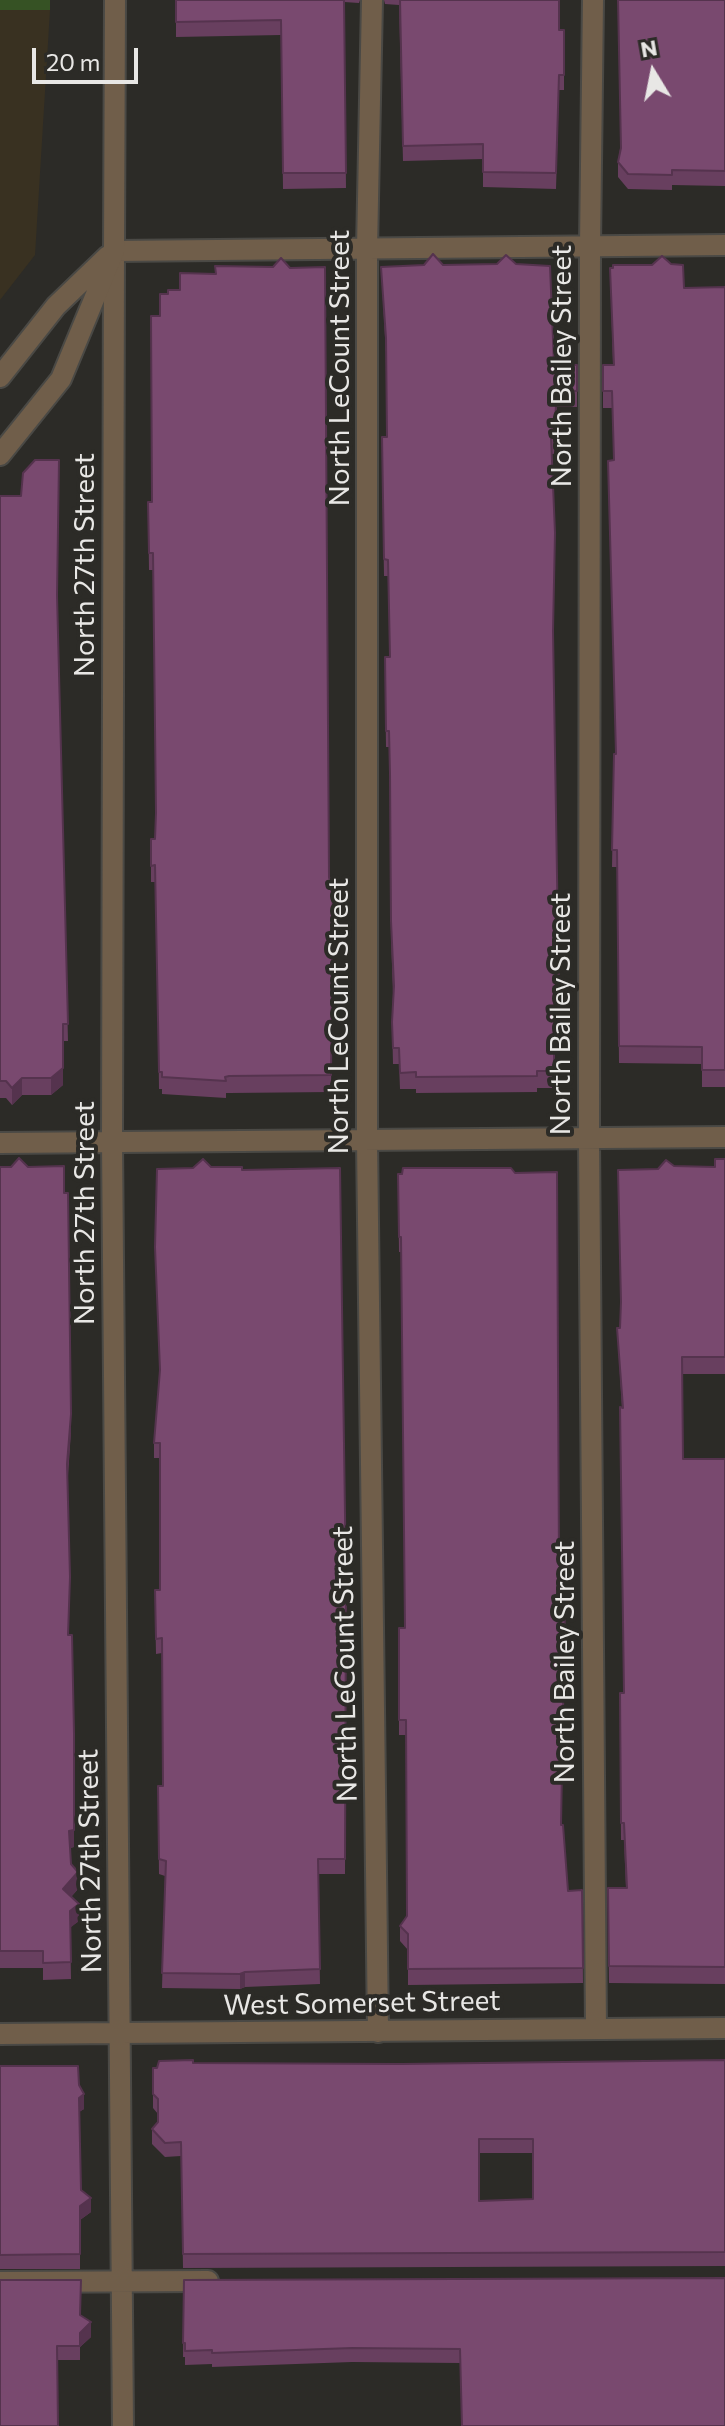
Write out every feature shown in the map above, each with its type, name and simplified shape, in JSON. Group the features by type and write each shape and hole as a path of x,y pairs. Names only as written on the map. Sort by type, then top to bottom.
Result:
{"street":[{"name":"North 27th Street","path":"115,0 112,1142 123,2426"},
{"name":"North LeCount Street","path":"372,0 367,249 367,1140 378,2032"},
{"name":"North Bailey Street","path":"593,0 589,1138 596,2028"},
{"path":"0,377 56,306 114,251 725,245"},
{"path":"0,455 61,379 114,251"},
{"path":"0,1143 725,1137"},
{"name":"West Somerset Street","path":"0,2034 725,2028"},
{"path":"0,2282 232,2281"}],"shaded area":[{"path":"0,10 50,10 35,255 0,300"}],"green space":[{"path":"0,0 50,0 50,10 0,10"}],"building":[{"path":"176,0 344,0 346,173 283,173 281,20 176,22"},
{"path":"400,0 559,0 559,30 564,30 564,75 559,75 556,173 483,172 483,144 403,146"},
{"path":"618,0 725,0 725,171 672,170 672,175 628,174 618,162 621,148"},
{"path":"433,254 443,265 497,264 506,255 516,264 550,266 554,364 577,365 577,391 557,390 558,374 554,437 551,437 555,533 553,631 559,997 554,997 554,1071 537,1071 537,1076 416,1077 416,1072 400,1073 399,1048 393,1048 390,774 385,657 390,657 388,560 384,559 382,437 387,437 386,338 381,267 424,265"},
{"path":"662,256 671,264 683,265 684,288 725,287 725,1070 702,1070 702,1047 619,1046 617,850 612,850 616,754 608,461 614,460 612,391 603,391 603,365 614,365 610,268 613,265 652,265"},
{"path":"281,258 290,268 325,267 329,878 333,878 331,1075 229,1076 225,1077 226,1081 162,1077 162,1072 159,1072 155,865 151,866 151,839 155,839 156,813 153,553 149,553 148,502 152,502 151,316 160,316 160,294 180,290 180,273 216,274 215,266 273,267"},
{"path":"35,460 59,460 57,595 68,1024 63,1024 63,1068 51,1078 22,1078 12,1088 6,1081 0,1081 0,496 21,496 23,473"},
{"path":"19,1158 28,1167 64,1166 64,1193 68,1193 71,1414 67,1464 68,1635 72,1635 74,1733 74,1830 69,1831 71,1864 78,1872 63,1889 79,1904 70,1911 71,1962 43,1963 43,1951 0,1951 0,1167 11,1167"},
{"path":"203,1159 211,1167 242,1167 242,1170 340,1168 346,1583 345,1859 318,1859 320,1969 240,1974 162,1973 166,1861 159,1859 158,1786 163,1786 162,1638 156,1639 155,1590 160,1590 160,1443 154,1443 160,1370 155,1247 157,1169 193,1168"},
{"path":"715,1159 725,1159 725,1357 682,1357 683,1459 725,1459 725,1967 609,1966 608,1888 627,1888 624,1823 621,1823 620,1693 624,1693 620,1407 623,1408 617,1328 620,1328 621,1302 618,1170 658,1169 666,1160 674,1166 715,1167"},
{"path":"403,1168 511,1168 515,1173 557,1172 559,1565 562,1565 560,1602 565,1602 561,1825 568,1891 582,1890 583,1968 408,1969 408,1934 400,1926 407,1916 406,1720 399,1720 399,1628 405,1628 398,1174 402,1174"},
{"path":"725,2060 725,2252 183,2254 181,2142 165,2143 152,2129 158,2122 153,2068 157,2068 159,2061 401,2064","holes":["479,2139 533,2139 533,2199 479,2201"]},
{"path":"0,2066 78,2066 79,2085 84,2094 79,2098 81,2190 91,2198 80,2206 80,2254 0,2255"},
{"path":"725,2278 725,2426 462,2426 460,2349 352,2348 212,2353 212,2350 185,2351 183,2343 184,2280"},
{"path":"0,2280 81,2280 80,2315 91,2322 80,2333 80,2346 57,2346 58,2426 0,2426"}]}
